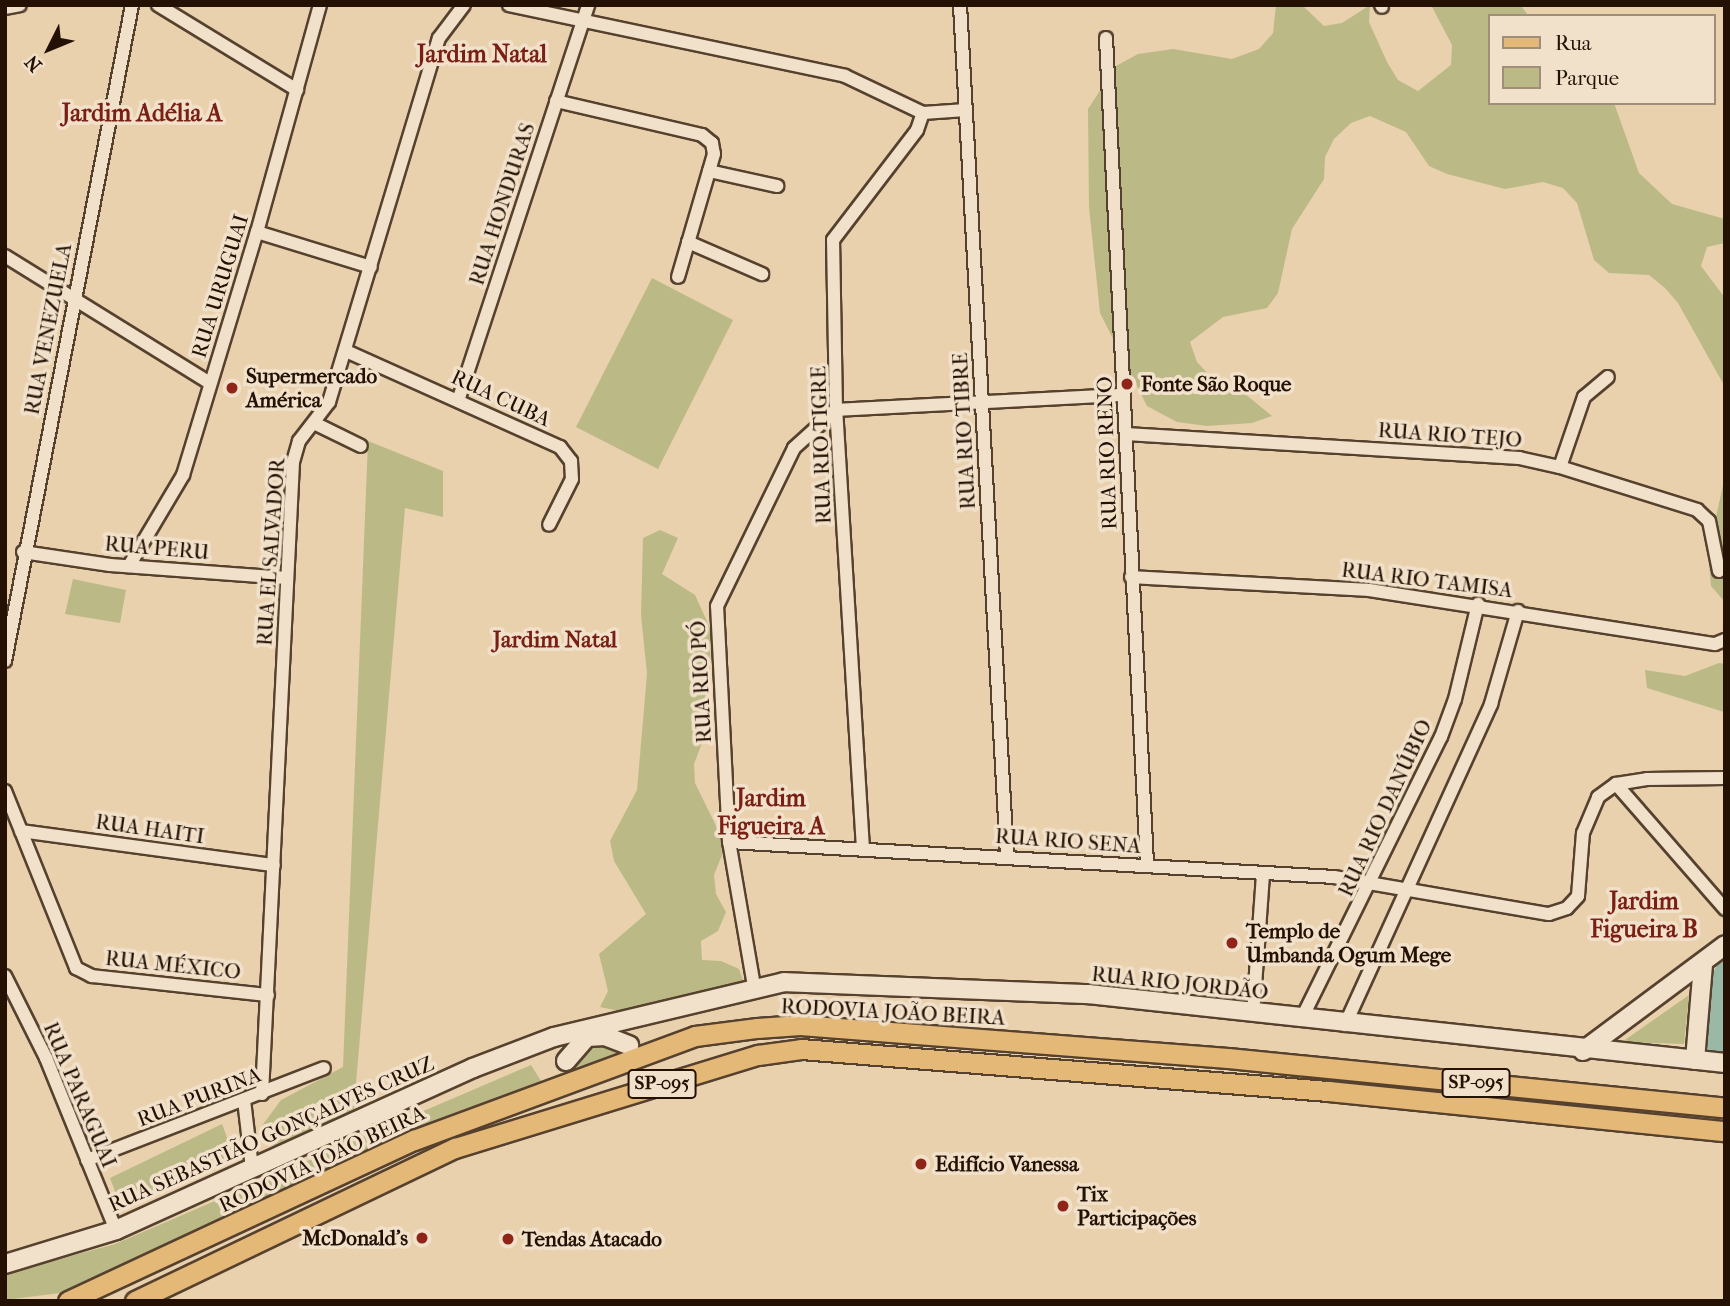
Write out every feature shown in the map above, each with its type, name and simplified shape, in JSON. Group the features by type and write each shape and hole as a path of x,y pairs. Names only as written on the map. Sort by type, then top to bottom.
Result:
{"main road":[{"name":"RODOVIA JOÃO BEIRA","path":"68,1301 569,1070 695,1036 800,1025 1254,1061 1725,1108"},
{"name":"RODOVIA JOÃO BEIRA","path":"135,1301 421,1162 590,1106 758,1055 831,1048 1725,1131"},
{"path":"628,1094 629,1052"},
{"path":"569,1070 590,1106"}],"street":[{"name":"RUA VENEZUELA","path":"5,660 23,552 132,5"},
{"path":"158,5 297,90"},
{"name":"RUA URUGUAI","path":"129,566 183,475 257,232 320,5"},
{"name":"RUA EL SALVADOR","path":"262,1094 293,462 299,441 329,402 439,38 464,5"},
{"path":"509,5 845,76 923,113 966,110"},
{"name":"RUA HONDURAS","path":"459,398 588,5"},
{"name":"RUA RIO TIBRE","path":"960,5 1007,856"},
{"name":"RUA RIO RENO","path":"1106,38 1147,865"},
{"path":"556,101 687,131 712,143 709,172 678,276"},
{"name":"RUA RIO TIGRE","path":"863,849 836,410 833,240 917,130 923,113"},
{"path":"709,172 777,186"},
{"path":"257,232 371,267"},
{"path":"688,242 762,274"},
{"path":"5,256 210,383"},
{"name":"RUA CUBA","path":"346,351 459,398 560,447 571,461 572,479 549,524"},
{"path":"1560,467 1584,397 1608,377"},
{"path":"836,410 1124,395"},
{"name":"RUA RIO PÓ","path":"754,986 729,842 717,606 794,447 836,410"},
{"path":"314,423 361,446"},
{"name":"RUA RIO TEJO","path":"1126,434 1520,458 1560,467 1697,510 1709,521 1719,571"},
{"name":"RUA PERU","path":"23,552 129,566 288,578"},
{"name":"RUA RIO TAMISA","path":"1131,577 1369,590 1478,604 1720,642"},
{"name":"RUA RIO DANÚBIO","path":"1301,1020 1372,884 1455,699 1478,604"},
{"path":"1346,1025 1404,891 1491,704 1518,611"},
{"path":"1616,784 1725,778"},
{"path":"1616,784 1725,909"},
{"name":"RUA RIO SENA","path":"729,842 1007,856 1263,873 1372,884 1549,914 1567,908 1578,896 1582,878 1583,833 1598,797 1616,784"},
{"path":"5,791 21,831"},
{"name":"RUA HAITI","path":"21,831 274,865"},
{"name":"RUA MÉXICO","path":"21,831 76,968 92,976 268,995"},
{"path":"1253,1014 1263,873"},
{"path":"1583,1051 1703,965 1725,945"},
{"path":"1695,1060 1703,965"},
{"name":"RUA PARAGUAI","path":"5,976 46,1058 116,1230"},
{"name":"RUA RIO JORDÃO","path":"632,1018 754,986 784,982 1088,995 1583,1051 1725,1063"},
{"path":"569,1070 587,1037 605,1036 629,1052 632,1018"},
{"name":"RUA SEBASTIÃO GONÇALVES CRUZ","path":"5,1264 116,1230 473,1068 554,1037 632,1018"},
{"path":"554,1037 569,1070"},
{"name":"RUA PURINA","path":"87,1160 324,1068"},
{"path":"244,1100 252,1168"}],"green space":[{"path":"1276,5 1302,5 1324,26 1342,23 1370,5 1369,22 1387,62 1398,80 1418,91 1451,65 1452,45 1431,5 1520,5 1527,14 1488,14 1488,105 1615,105 1639,173 1672,204 1725,219 1725,243 1707,247 1701,266 1725,298 1725,387 1678,303 1665,288 1649,275 1609,273 1594,260 1577,203 1563,188 1543,182 1505,189 1447,174 1429,166 1406,132 1370,116 1351,123 1334,139 1325,157 1324,179 1292,229 1278,293 1267,308 1223,317 1190,342 1197,362 1212,378 1234,385 1272,416 1252,423 1207,426 1177,422 1147,406 1100,313 1089,207 1088,109 1116,66 1138,54 1173,49 1232,59 1259,49 1273,33"},
{"path":"652,278 733,320 658,469 576,427"},
{"path":"368,441 443,471 443,517 405,508 351,1142 531,1065 541,1081 443,1120 68,1292 5,1300 5,1274 115,1244 342,1146 277,1147 265,1140 261,1127 281,1100 343,1067"},
{"path":"1725,476 1725,602 1711,586 1708,553"},
{"path":"660,530 678,538 662,574 695,595 711,630 708,727 694,764 695,783 721,836 722,855 714,875 716,894 726,912 718,931 701,941 702,960 721,961 739,969 746,988 633,1014 600,1007 608,991 599,954 646,914 614,861 610,841 637,790 647,674 641,615 643,538"},
{"path":"73,579 126,590 120,623 65,614"},
{"path":"1719,663 1725,664 1724,712 1647,688 1645,670 1685,676"},
{"path":"1689,995 1684,1044 1622,1042"},
{"path":"610,1044 617,1053 572,1070 578,1047"},
{"path":"222,1124 235,1159 122,1210 110,1178"}],"waterway":[{"path":"1715,1042 1718,985 1725,973"}],"place":[{"name":"Fonte São Roque","path":"1127,384"},
{"name":"Supermercado América","path":"232,388"},
{"name":"Templo de Umbanda Ogum Mege","path":"1232,943"},
{"name":"Edifício Vanessa","path":"921,1164"},
{"name":"Tix Participações","path":"1063,1206"},
{"name":"McDonald's","path":"422,1238"},
{"name":"Tendas Atacado","path":"508,1239"}],"district":[{"name":"Jardim Natal","path":"482,55"},
{"name":"Jardim Adélia A","path":"142,114"},
{"name":"Jardim Natal","path":"555,640"},
{"name":"Jardim Figueira A","path":"771,813"},
{"name":"Jardim Figueira B","path":"1644,916"}]}
